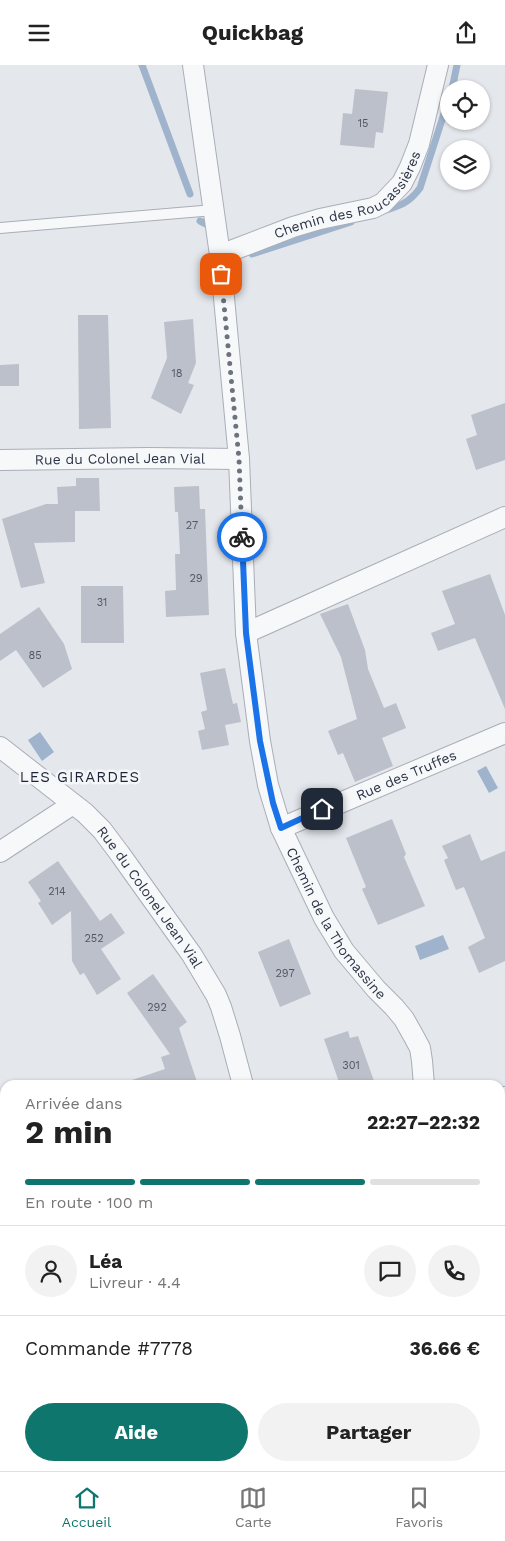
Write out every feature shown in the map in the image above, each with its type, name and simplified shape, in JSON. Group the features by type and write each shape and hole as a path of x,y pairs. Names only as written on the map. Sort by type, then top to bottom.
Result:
{"street":[{"name":"Chemin de la Thomassine","path":"193,65 220,255 239,459 246,633 260,741 273,803 281,828 313,897 333,934 358,968 404,1019 413,1035 420,1048 424,1080"},
{"name":"Chemin des Roucassières","path":"220,255 293,227 320,219 373,209 383,203 402,183 413,159 419,143 438,65"},
{"name":"Rue du Colonel Jean Vial","path":"0,460 239,459"},
{"path":"246,633 505,517"},
{"name":"Rue des Truffes","path":"281,828 505,733"},
{"name":"Rue du Colonel Jean Vial","path":"0,747 73,804 102,830 120,854 203,973 221,1007 242,1080"},
{"path":"0,852 73,804"}],"lane":[{"path":"0,228 214,210"}],"water":[{"path":"40,732 54,752 42,761 28,740"},
{"path":"486,766 498,788 489,793 477,771"},
{"path":"443,935 449,949 420,960 415,946"}],"building":[{"path":"355,89 388,92 383,133 376,132 374,148 340,145 343,113 352,114"},
{"path":"78,315 108,315 111,428 79,429"},
{"path":"193,319 196,363 188,383 194,385 181,414 151,398 167,358 164,322"},
{"path":"19,364 19,386 0,386 0,365"},
{"path":"505,403 505,460 476,470 466,439 477,435 471,415"},
{"path":"76,478 99,478 100,511 75,511 75,542 34,543 45,583 21,588 2,519 46,504 58,504 57,487 76,486"},
{"path":"199,486 200,509 205,509 209,615 166,617 165,591 176,590 175,554 180,554 178,512 175,512 174,487"},
{"path":"490,574 505,615 505,709 475,638 438,651 431,633 455,624 442,591"},
{"path":"81,586 123,586 124,643 81,643"},
{"path":"348,604 365,650 368,669 384,708 396,703 406,728 382,738 393,766 355,782 343,753 338,755 328,731 357,719 341,657 320,614"},
{"path":"39,607 64,644 72,669 43,688 16,650 0,661 0,634"},
{"path":"225,668 233,704 237,703 241,722 225,725 229,745 202,750 198,731 205,729 201,712 207,710 200,673"},
{"path":"392,819 406,854 404,857 425,906 378,925 362,889 366,887 346,838"},
{"path":"470,834 481,861 505,851 505,961 479,973 468,947 485,938 464,887 456,890 444,860 448,858 442,846"},
{"path":"58,861 100,921 111,913 125,933 101,949 121,979 97,995 84,973 80,975 72,961 71,911 52,925 38,903 41,901 28,882"},
{"path":"289,939 311,994 280,1007 258,952"},
{"path":"153,974 187,1022 179,1028 196,1080 132,1080 165,1069 161,1057 170,1054 127,993"},
{"path":"348,1031 350,1038 358,1036 374,1080 338,1080 324,1039"}],"waterway":[{"path":"142,65 190,194"},
{"path":"454,80 457,65"},
{"path":"383,211 404,203 420,188 440,126"},
{"path":"200,221 206,224"},
{"path":"252,254 351,222"}],"way so far":[{"path":"221,274 239,459 242,537"}],"district":[{"name":"LES GIRARDES","path":"80,777"}],"route":[{"path":"242,537 246,633 260,741 273,803 281,828 322,809"}]}
